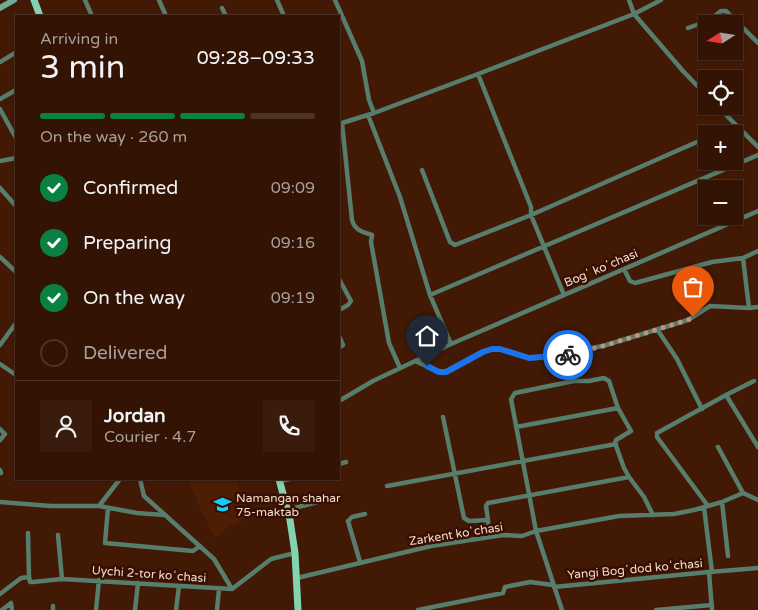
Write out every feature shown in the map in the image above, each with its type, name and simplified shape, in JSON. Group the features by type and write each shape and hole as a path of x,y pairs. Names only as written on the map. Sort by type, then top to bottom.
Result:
{"main road":[{"path":"0,8 14,0"},
{"path":"34,0 40,15"},
{"path":"279,480 295,552 298,610"}],"street":[{"path":"85,0 92,15"},
{"path":"158,0 166,15"},
{"path":"277,0 284,15"},
{"path":"335,0 362,61 369,100 374,113"},
{"path":"629,0 634,14 698,87"},
{"path":"400,368 389,343 371,242 372,235 357,230 352,220 341,123 374,113 478,74 634,14 661,0"},
{"path":"222,8 226,15"},
{"path":"688,28 710,20 721,10 726,10 758,43"},
{"path":"0,62 15,53"},
{"path":"478,74 531,207 531,215 564,295"},
{"path":"0,99 15,91"},
{"path":"0,109 15,132"},
{"path":"368,115 400,198 430,295 451,344"},
{"path":"726,115 735,125"},
{"path":"743,133 758,147"},
{"path":"422,170 451,244 457,244 531,215 698,142"},
{"path":"430,295 758,155"},
{"path":"0,161 15,158"},
{"path":"0,188 15,205"},
{"name":"Bogʻ koʻchasi","path":"340,400 373,381 451,344 758,211"},
{"path":"624,269 630,281 634,283 712,262 743,258 758,251"},
{"path":"0,257 15,271"},
{"path":"743,258 748,308"},
{"path":"340,281 351,301 340,309"},
{"path":"415,361 439,372 446,372 492,349 500,349 529,358 567,355 688,320 710,306 758,307"},
{"path":"0,345 15,324"},
{"path":"657,329 677,359 702,408"},
{"path":"0,334 6,338"},
{"path":"0,364 15,374"},
{"path":"562,610 536,532 511,399 512,395 574,381 606,378 609,381 618,408 631,431 616,440 624,468 653,514"},
{"path":"754,381 656,435 706,507 710,572 758,568"},
{"path":"726,395 758,447"},
{"path":"516,427 618,408"},
{"path":"443,417 464,518 469,521 488,520"},
{"path":"0,429 5,434 0,440"},
{"path":"387,486 616,444"},
{"path":"718,447 743,493 758,500 758,507"},
{"path":"340,464 346,462"},
{"path":"490,537 486,506 488,503 629,477"},
{"path":"99,506 119,480"},
{"path":"140,480 144,496 214,559 232,589 271,559 295,552"},
{"name":"Zarkent koʻchasi","path":"297,578 431,546 503,535 522,536 619,516 674,514 706,507 743,493"},
{"path":"287,510 333,498"},
{"path":"0,502 51,506 99,506 164,515"},
{"path":"722,502 728,556"},
{"path":"108,508 106,543 193,551 200,546"},
{"path":"360,562 348,521 350,518 365,514"},
{"path":"0,594 20,578 29,577 28,533"},
{"path":"58,535 62,579"},
{"name":"Yangi Bogʻdod koʻchasi","path":"418,610 503,593 505,587 530,582 554,586 710,572 712,608"},
{"name":"Uychi 2-tor koʻchasi","path":"29,577 30,582 62,579 99,580 232,589"},
{"path":"96,610 99,580"},
{"path":"135,610 138,583"},
{"path":"176,610 179,586"},
{"path":"217,610 219,589"},
{"path":"2,610 12,603 12,610"},
{"path":"656,610 712,608"}],"shaded area":[{"name":"Namangan shahar 75-maktab","path":"188,480 236,480 249,517 224,529 225,531 215,537 203,515"}],"way so far":[{"path":"568,355 585,349 603,346 693,317"}],"place":[{"name":"Namangan shahar 75-maktab","path":"222,505"}],"route":[{"path":"427,366 442,373 487,350 496,349 521,354 529,358 568,355"}]}
